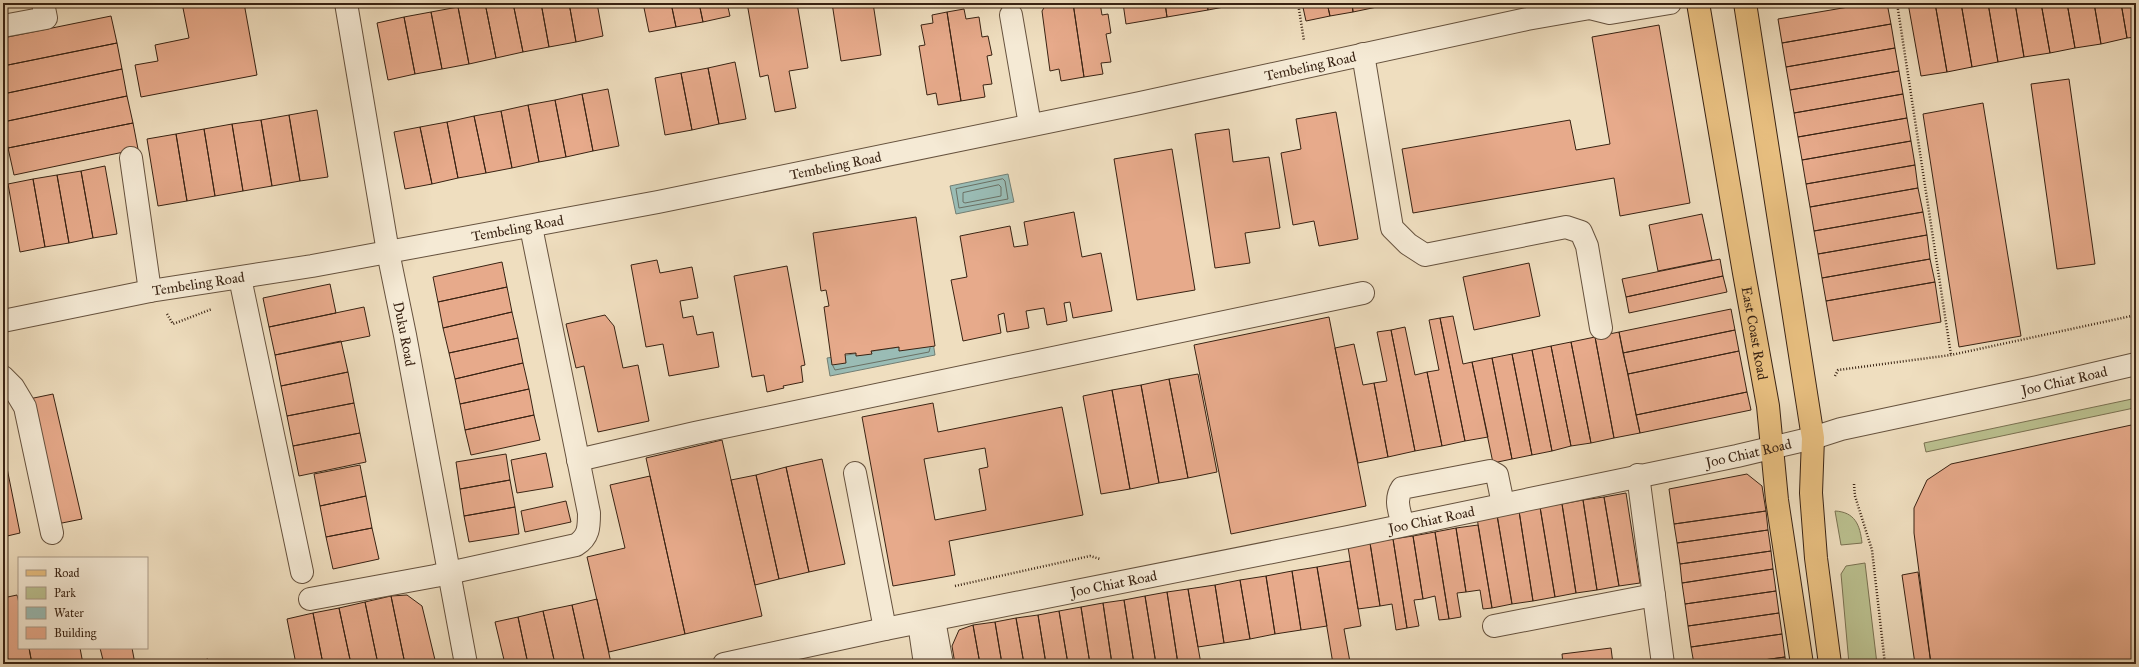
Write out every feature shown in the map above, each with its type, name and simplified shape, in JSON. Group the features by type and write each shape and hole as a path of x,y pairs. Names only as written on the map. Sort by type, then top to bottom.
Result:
{"main road":[{"name":"East Coast Road","path":"1698,3 1742,265 1768,406 1777,500 1802,664"},
{"path":"1745,3 1813,438 1811,493 1816,558 1830,664"}],"street":[{"path":"3,26 46,18 44,3"},
{"name":"Duku Road","path":"346,3 388,252 405,335 448,574 466,664"},
{"name":"Tembeling Road","path":"3,321 150,291 243,288 388,252 531,227 1030,125 1363,54 1566,7 1594,6 1610,13 1670,3"},
{"path":"1012,15 1030,125"},
{"path":"1363,54 1392,228 1408,244 1425,255 1566,227 1581,232 1587,246 1601,328"},
{"path":"131,158 150,291"},
{"path":"310,598 448,574 576,545 584,540 589,527 589,513 531,227"},
{"path":"243,288 302,572"},
{"path":"578,460 695,433 1362,294"},
{"name":"Joo Chiat Road","path":"724,664 885,629 1403,525 1773,447 1813,438 1841,429 2033,388 2136,364"},
{"path":"3,377 13,387 25,407 52,533"},
{"path":"1403,525 1397,501 1398,493 1402,488 1490,471 1497,475 1503,504"},
{"path":"855,473 885,629"},
{"path":"1638,475 1663,664"},
{"path":"1494,626 1654,595"},
{"path":"925,664 926,621"},
{"path":"926,621 942,664"}],"path":[{"path":"1298,3 1308,65"},
{"path":"1897,3 1951,355"},
{"path":"150,291 173,324 243,288"},
{"path":"1835,376 1838,370 1951,355 2136,316"},
{"path":"1854,484 1855,496 1872,550 1885,664"}],"green space":[{"path":"2132,399 2134,408 1926,452 1924,443"},
{"path":"1835,511 1842,512 1852,517 1858,525 1862,543 1841,545"},
{"path":"1865,563 1877,664 1849,664 1841,574 1846,566"}],"water":[{"path":"1008,174 1014,202 956,214 950,186"},
{"path":"933,342 935,355 830,376 827,358"}],"building":[{"path":"182,3 244,3 257,75 141,97 135,65 158,61 155,45 189,38"},
{"path":"476,3 485,3 496,58 469,64 458,7"},
{"path":"485,3 513,3 523,52 496,58"},
{"path":"513,3 541,3 549,47 523,52"},
{"path":"541,3 569,3 576,42 549,47"},
{"path":"569,3 597,3 603,36 576,42"},
{"path":"643,3 671,3 676,27 649,32"},
{"path":"671,3 699,3 703,22 676,27"},
{"path":"699,3 727,3 730,16 703,22"},
{"path":"747,3 797,3 808,68 789,71 796,108 775,112 768,75 760,77"},
{"path":"832,3 873,3 881,55 841,61"},
{"path":"1047,3 1073,3 1084,77 1061,81 1059,69 1050,71 1042,11"},
{"path":"1073,3 1100,3 1102,15 1108,14 1111,33 1106,34 1111,62 1101,63 1103,74 1084,77"},
{"path":"1123,3 1165,3 1167,17 1126,24"},
{"path":"1165,3 1207,3 1208,10 1167,17"},
{"path":"1207,3 1245,3 1208,10"},
{"path":"1302,3 1327,3 1330,16 1306,21"},
{"path":"1327,3 1352,3 1353,12 1330,16"},
{"path":"1352,3 1376,3 1377,7 1353,12"},
{"path":"1376,3 1399,3 1377,7"},
{"path":"1872,3 1887,3 1891,24 1782,43 1778,19"},
{"path":"1908,3 1935,3 1947,72 1921,76"},
{"path":"1935,3 1961,3 1972,67 1947,72"},
{"path":"1961,3 1988,3 1998,62 1972,67"},
{"path":"1988,3 2015,3 2024,57 1998,62"},
{"path":"2015,3 2041,3 2050,53 2024,57"},
{"path":"2041,3 2067,3 2075,48 2050,53"},
{"path":"2067,3 2094,3 2101,44 2075,48"},
{"path":"2094,3 2121,3 2127,38 2101,44"},
{"path":"2121,3 2136,3 2136,37 2127,38"},
{"path":"458,7 469,64 442,69 431,12"},
{"path":"964,9 966,19 979,17 982,37 988,36 992,55 987,56 992,84 983,85 985,97 961,101 947,12"},
{"path":"431,12 442,69 415,74 404,17"},
{"path":"947,12 961,101 938,105 936,93 927,95 919,46 925,45 921,25 933,23 932,15"},
{"path":"111,16 117,43 3,66 3,38"},
{"path":"404,17 415,74 388,80 377,23"},
{"path":"1891,24 1895,48 1786,67 1782,43"},
{"path":"1659,25 1690,203 1620,216 1614,178 1413,213 1402,149 1570,120 1576,150 1610,144 1592,37"},
{"path":"117,43 122,69 3,94 3,66"},
{"path":"1895,48 1899,71 1790,90 1786,67"},
{"path":"735,62 746,119 719,124 708,68"},
{"path":"708,68 719,124 692,130 681,73"},
{"path":"122,69 127,96 3,122 3,94"},
{"path":"1899,71 1903,94 1794,113 1790,90"},
{"path":"681,73 692,130 665,135 655,78"},
{"path":"2069,79 2095,264 2057,269 2031,84"},
{"path":"608,89 619,146 593,151 582,94"},
{"path":"582,94 593,151 566,157 555,100"},
{"path":"1903,94 1907,118 1798,137 1794,113"},
{"path":"127,96 133,123 8,148 3,122"},
{"path":"555,100 566,157 539,162 528,105"},
{"path":"1983,103 2021,336 1959,347 1923,114"},
{"path":"528,105 539,162 512,168 501,111"},
{"path":"317,110 328,177 300,181 289,115"},
{"path":"501,111 512,168 486,173 474,116"},
{"path":"1336,112 1358,239 1319,246 1314,221 1293,225 1281,153 1301,149 1296,119"},
{"path":"289,115 300,181 272,186 261,120"},
{"path":"474,116 486,173 458,178 447,122"},
{"path":"1907,118 1911,141 1802,160 1798,137"},
{"path":"261,120 272,186 243,191 232,124"},
{"path":"447,122 458,178 432,184 420,127"},
{"path":"133,123 138,149 14,175 8,148"},
{"path":"232,124 243,191 215,196 204,129"},
{"path":"420,127 432,184 405,189 394,132"},
{"path":"204,129 215,196 187,201 176,134"},
{"path":"1229,129 1233,162 1269,157 1280,228 1245,233 1250,263 1215,268 1195,134"},
{"path":"176,134 187,201 158,206 147,139"},
{"path":"1911,141 1915,165 1806,184 1802,160"},
{"path":"1172,149 1195,290 1137,300 1114,159"},
{"path":"1915,165 1918,188 1810,207 1806,184"},
{"path":"105,166 117,234 93,238 81,171"},
{"path":"81,171 93,238 69,243 57,175"},
{"path":"57,175 69,243 45,247 33,179"},
{"path":"33,179 45,247 20,252 8,184"},
{"path":"1918,188 1923,212 1814,231 1810,207"},
{"path":"1074,212 1082,257 1101,253 1112,311 1073,318 1070,302 1064,303 1067,321 1047,325 1044,308 1026,311 1029,328 1007,332 1004,313 998,315 1001,333 963,341 951,280 967,277 960,236 1010,226 1014,247 1028,245 1024,222"},
{"path":"1923,212 1927,235 1818,254 1814,231"},
{"path":"1702,214 1712,260 1658,271 1649,225"},
{"path":"916,217 935,346 899,351 899,347 871,351 872,354 856,356 856,353 845,354 846,363 832,365 824,307 829,306 826,290 821,291 813,233"},
{"path":"1927,235 1930,259 1822,278 1818,254"},
{"path":"1720,259 1723,276 1626,297 1622,279"},
{"path":"1930,259 1935,282 1826,301 1822,278"},
{"path":"657,260 660,273 692,267 698,298 680,301 683,318 693,316 697,335 713,332 719,367 669,376 663,344 646,347 631,265"},
{"path":"502,262 507,287 438,302 433,277"},
{"path":"1529,263 1540,316 1474,330 1463,277"},
{"path":"787,266 805,365 801,366 803,382 783,386 784,388 767,392 764,375 752,377 734,276"},
{"path":"1723,276 1727,292 1629,313 1626,297"},
{"path":"1935,282 1941,322 1833,341 1826,301"},
{"path":"330,284 336,313 269,327 263,298"},
{"path":"507,287 512,312 443,328 438,302"},
{"path":"364,307 370,336 275,355 269,327"},
{"path":"1731,309 1735,330 1623,353 1619,332"},
{"path":"512,312 518,338 449,353 443,328"},
{"path":"605,315 614,326 623,368 638,365 649,421 598,432 584,366 576,368 566,324"},
{"path":"1453,316 1463,364 1472,362 1488,437 1465,441 1440,318"},
{"path":"1329,317 1366,506 1231,534 1194,345"},
{"path":"1440,318 1465,441 1442,446 1427,372 1439,370 1429,320"},
{"path":"1405,327 1415,375 1427,372 1442,446 1415,451 1391,330"},
{"path":"1391,330 1415,451 1388,457 1374,383 1387,381 1377,332"},
{"path":"1735,330 1739,351 1628,374 1623,353"},
{"path":"1619,332 1640,433 1614,438 1595,337"},
{"path":"1595,337 1614,438 1591,443 1571,342"},
{"path":"518,338 523,363 455,379 449,353"},
{"path":"341,341 348,372 281,386 275,355"},
{"path":"1571,342 1591,443 1571,446 1551,346"},
{"path":"1354,344 1363,385 1374,383 1388,457 1358,463 1335,348"},
{"path":"1551,346 1571,446 1552,451 1532,350"},
{"path":"1532,350 1552,451 1532,455 1512,354"},
{"path":"1739,351 1747,392 1636,415 1628,374"},
{"path":"1512,354 1532,455 1512,459 1492,358"},
{"path":"1492,358 1512,459 1493,463 1472,362"},
{"path":"523,363 529,389 460,404 455,379"},
{"path":"348,372 354,403 287,416 281,386"},
{"path":"1198,374 1217,472 1188,478 1169,379"},
{"path":"1169,379 1188,478 1159,483 1141,385"},
{"path":"1141,385 1159,483 1130,489 1112,390"},
{"path":"529,389 534,415 465,430 460,404"},
{"path":"1112,390 1130,489 1101,494 1083,396"},
{"path":"1747,392 1751,410 1640,433 1636,415"},
{"path":"53,394 82,519 57,524 29,399"},
{"path":"354,403 360,433 293,446 287,416"},
{"path":"933,403 938,432 1062,407 1083,515 949,541 955,575 893,586 862,417","holes":["985,448 988,467 979,469 986,510 935,520 924,459"]},
{"path":"534,415 540,440 471,455 465,430"},
{"path":"2136,424 2136,664 1931,664 1914,533 1914,508 1927,480 1951,464"},
{"path":"360,433 366,462 299,476 293,446"},
{"path":"722,440 762,616 685,634 646,458"},
{"path":"3,448 20,533 3,537"},
{"path":"546,453 553,487 517,493 511,460"},
{"path":"506,454 510,480 460,489 456,462"},
{"path":"822,459 845,564 809,572 786,467"},
{"path":"360,465 366,496 320,506 314,474"},
{"path":"786,467 809,572 779,579 756,475"},
{"path":"1747,474 1762,486 1766,511 1674,524 1669,489"},
{"path":"756,475 779,579 755,585 731,480"},
{"path":"650,476 685,634 609,652 587,557 625,548 610,485"},
{"path":"510,480 515,507 464,516 460,489"},
{"path":"1626,493 1640,583 1619,586 1604,497"},
{"path":"366,496 372,528 326,537 320,506"},
{"path":"1604,497 1619,586 1597,590 1583,500"},
{"path":"1583,500 1597,590 1576,593 1562,504"},
{"path":"566,501 571,522 525,532 521,511"},
{"path":"1562,504 1576,593 1555,597 1540,507"},
{"path":"515,507 519,534 469,542 464,516"},
{"path":"1540,507 1555,597 1533,601 1519,511"},
{"path":"1519,511 1533,601 1512,604 1497,515"},
{"path":"1766,511 1768,530 1677,543 1674,524"},
{"path":"1497,515 1512,604 1492,608 1477,518"},
{"path":"1478,525 1492,608 1483,609 1480,590 1466,592 1456,528"},
{"path":"372,528 379,559 333,569 326,537"},
{"path":"1456,528 1466,592 1457,593 1461,617 1449,619 1435,532"},
{"path":"1768,530 1771,551 1680,564 1677,543"},
{"path":"1435,532 1449,619 1439,620 1435,596 1423,599 1413,536"},
{"path":"1413,536 1423,599 1414,600 1419,626 1407,628 1393,539"},
{"path":"1393,539 1407,628 1396,630 1392,604 1380,606 1370,543"},
{"path":"1370,543 1380,606 1358,609 1348,547"},
{"path":"1771,551 1773,569 1682,583 1680,564"},
{"path":"1350,561 1361,626 1344,629 1350,662 1333,664 1317,567"},
{"path":"1317,567 1327,626 1301,630 1292,571"},
{"path":"1773,569 1776,591 1685,604 1682,583"},
{"path":"1292,571 1301,630 1275,634 1266,576"},
{"path":"1918,572 1931,664 1915,664 1902,575"},
{"path":"1266,576 1275,634 1250,639 1240,580"},
{"path":"1240,580 1250,639 1224,643 1215,585"},
{"path":"1215,585 1224,643 1198,647 1188,589"},
{"path":"1188,589 1201,664 1178,664 1167,592"},
{"path":"1776,591 1779,613 1688,626 1685,604"},
{"path":"1167,592 1178,664 1156,664 1145,596"},
{"path":"17,595 18,649 29,649 32,664 9,664 3,638 3,598"},
{"path":"407,595 422,606 436,664 405,664 391,596"},
{"path":"391,596 405,664 378,664 365,602"},
{"path":"1145,596 1156,664 1134,664 1124,600"},
{"path":"597,599 611,663 585,664 572,605"},
{"path":"1124,600 1134,664 1112,664 1103,603"},
{"path":"365,602 378,664 351,664 339,608"},
{"path":"1103,603 1112,664 1090,664 1081,607"},
{"path":"572,605 585,664 555,664 543,611"},
{"path":"1081,607 1090,664 1068,664 1059,611"},
{"path":"339,608 351,664 323,664 313,613"},
{"path":"543,611 555,664 528,664 518,617"},
{"path":"1059,611 1068,664 1046,664 1038,615"},
{"path":"313,613 323,664 296,664 287,619"},
{"path":"1779,613 1782,634 1691,647 1688,626"},
{"path":"1038,615 1046,664 1024,664 1016,618"},
{"path":"518,617 528,664 505,664 495,622"},
{"path":"1016,618 1024,664 1002,664 995,622"},
{"path":"995,622 1002,664 980,664 973,625"},
{"path":"973,625 980,664 955,664 952,646 959,630"},
{"path":"1782,634 1785,657 1735,664 1694,664 1691,647"},
{"path":"1611,648 1613,664 1563,664 1562,654"},
{"path":"29,649 80,649 83,664 32,664"},
{"path":"100,649 132,649 135,664 104,664"},
{"path":"1785,657 1786,664 1735,664"},
{"path":"208,659 209,664 186,664"}]}
